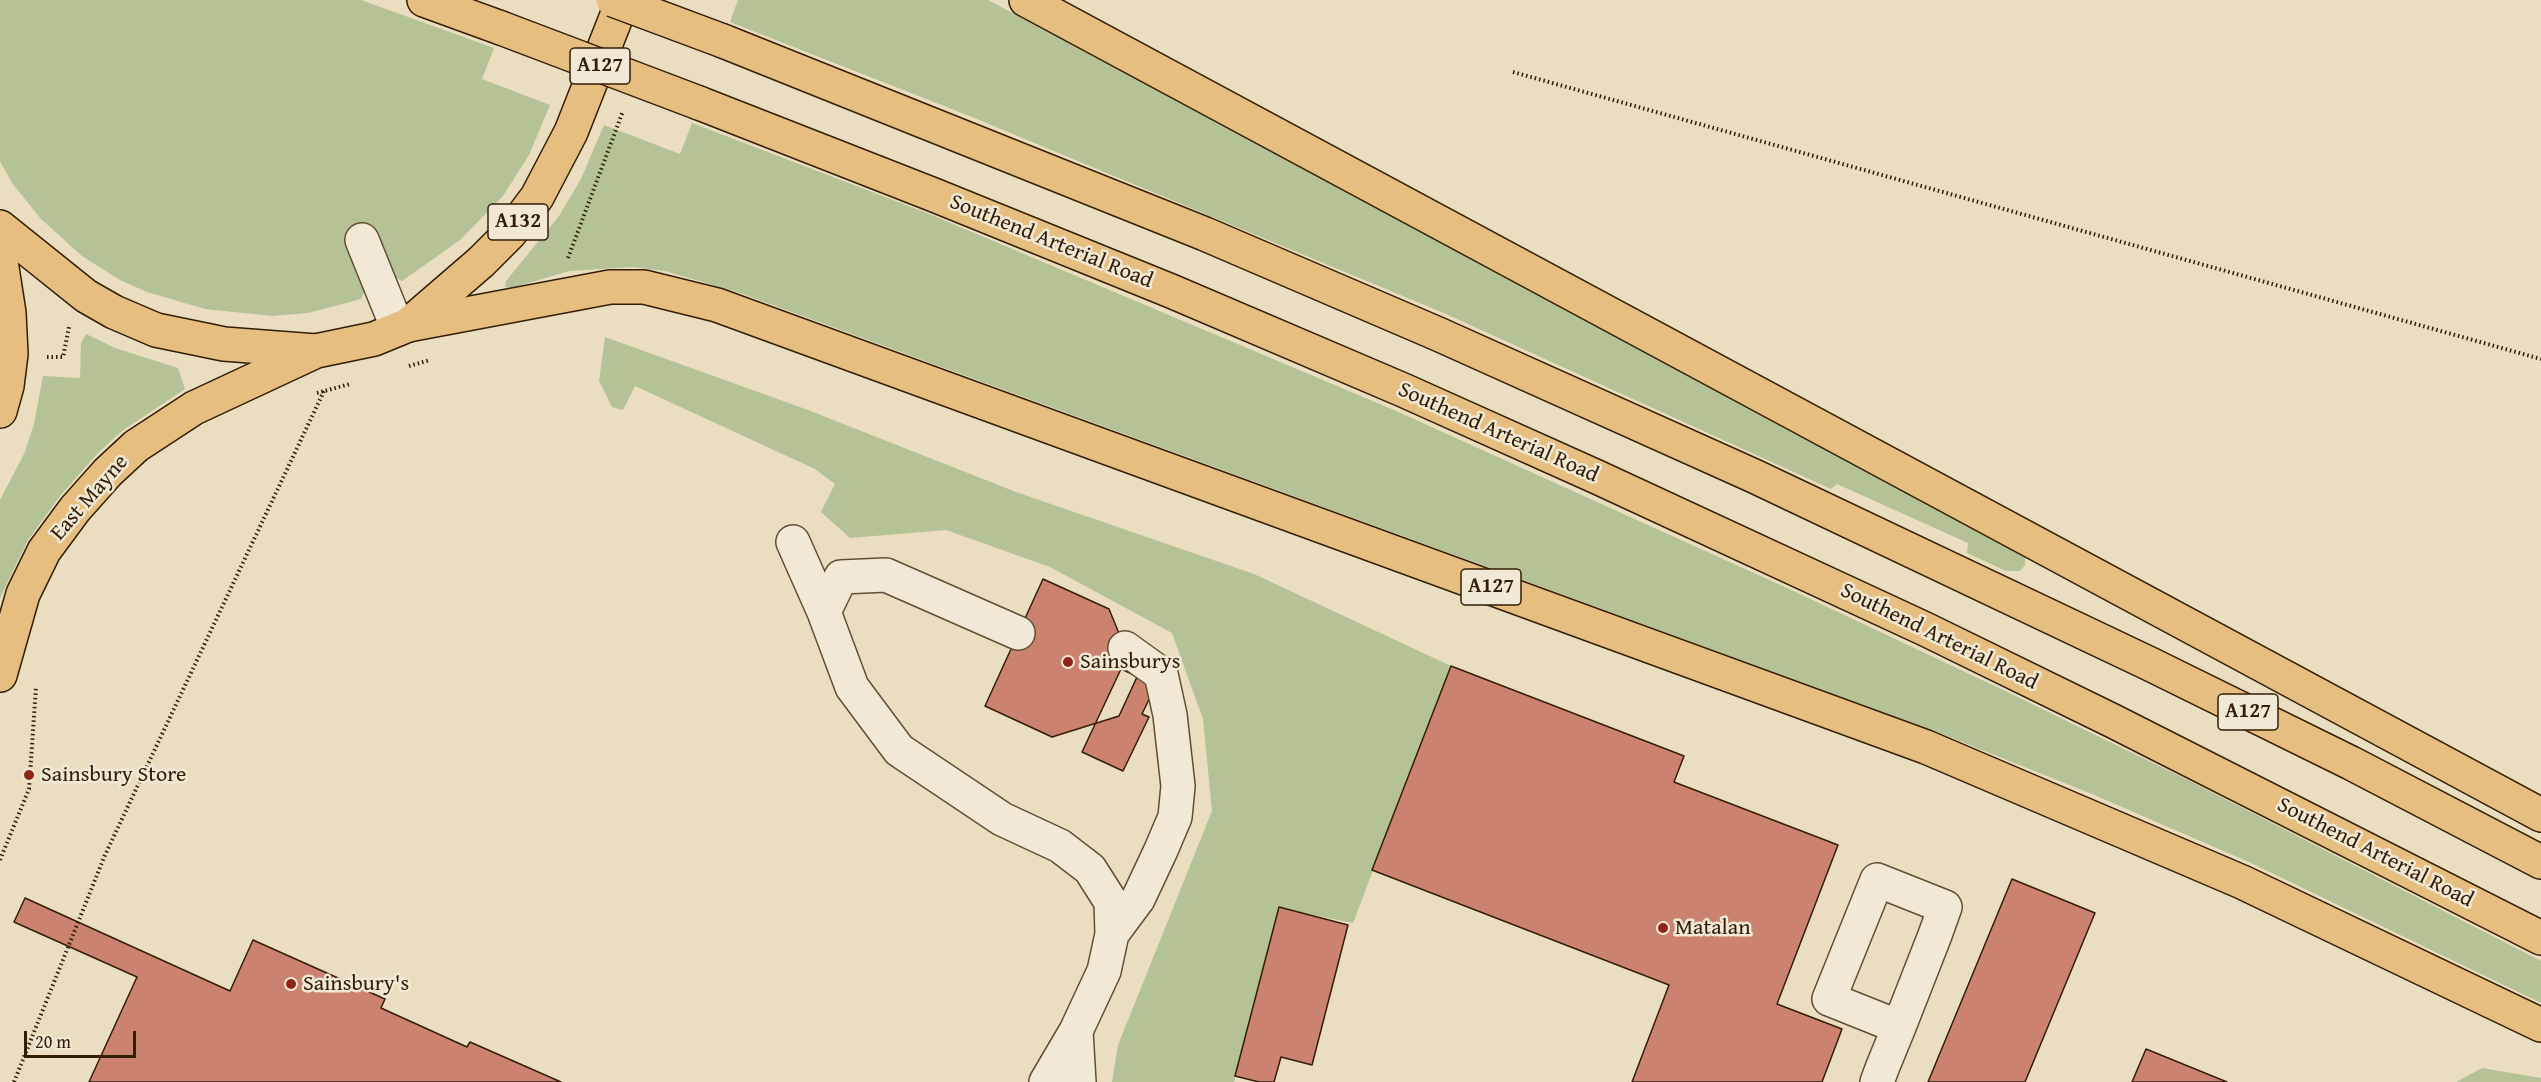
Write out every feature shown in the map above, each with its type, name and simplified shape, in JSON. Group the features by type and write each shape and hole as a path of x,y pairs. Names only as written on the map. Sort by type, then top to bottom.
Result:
{"main road":[{"name":"Southend Arterial Road","path":"423,0 699,103 1181,296 1403,390 1925,629 2113,721 2541,938"},
{"name":"A127","path":"614,0 723,41 1205,234 1449,339 1721,461 2150,664 2351,763 2541,862"},
{"name":"A132","path":"0,227 86,296 114,312 156,330 224,344 316,351 374,339 403,327 481,262 510,233 537,197 571,132 623,0"},
{"name":"A127","path":"1026,0 2541,814"},
{"path":"0,255 9,313 11,354 7,386 0,411"},
{"name":"A127","path":"403,327 610,287 644,287 717,305 1926,747 2242,882 2541,1025"},
{"name":"East Mayne","path":"0,675 23,594 44,551 75,509 108,472 136,446 194,408 316,351"}],"lane":[{"path":"362,240 403,327"},
{"path":"793,542 824,612 852,687 898,750 1002,819 1060,846 1089,869 1111,902 1112,934 1104,971 1076,1031 1047,1082"},
{"path":"824,612 841,577 886,575 1018,633"},
{"path":"1112,934 1138,899 1161,850 1175,817 1178,786 1170,715 1161,674 1125,648"},
{"path":"1877,1082 1899,1027"},
{"path":"1076,1031 1078,1082"}],"path":[{"path":"1513,72 2541,359"},
{"path":"566,263 623,108"},
{"path":"44,356 63,357 69,322"},
{"path":"402,368 435,359"},
{"path":"314,394 358,381"},
{"path":"14,1082 105,855 324,391"},
{"path":"0,860 28,789 37,679"}],"green space":[{"path":"0,0 361,0 494,48 482,79 550,105 529,155 503,196 460,240 402,281 392,276 368,284 361,299 308,313 272,316 205,309 147,292 120,280 82,256 41,219 12,183 0,161"},
{"path":"738,0 988,0 2021,552 2025,558 2025,565 2020,571 2006,571 1967,553 1968,543 1837,484 1831,489 1446,314 972,117 730,22"},
{"path":"692,123 927,213 1394,410 1787,588 1999,688 2190,781 2541,961 2541,1003 2251,863 2092,794 1932,730 740,293 665,271 632,267 569,271 512,288 505,287 506,281 559,216 581,179 604,125 680,154"},
{"path":"86,334 115,348 178,368 185,389 122,431 97,454 60,496 28,540 0,598 0,500 24,454 34,424 43,376 80,378 81,343"},
{"path":"605,337 808,410 1016,492 1254,574 1451,666 1353,923 1279,908 1234,1082 1112,1082 1118,1045 1212,811 1203,719 1172,633 1050,567 946,530 850,538 821,512 835,484 815,469 635,386 623,410 612,407 599,381"},
{"path":"2482,1068 2541,1078 2541,1082 2456,1082"}],"building":[{"name":"Sainsburys","path":"1043,579 1109,609 1137,677 1119,716 1052,737 985,706"},
{"name":"Matalan","path":"1451,666 1684,756 1674,782 1838,845 1777,1004 1842,1029 1822,1082 1632,1082 1669,985 1372,870"},
{"path":"1121,669 1156,685 1142,714 1149,717 1123,771 1082,752"},
{"path":"2012,879 2095,913 2025,1082 1928,1082"},
{"name":"Sainsbury's","path":"25,898 230,991 253,940 385,999 381,1008 467,1047 470,1042 561,1082 89,1082 137,977 14,922"},
{"path":"1279,907 1348,925 1312,1065 1281,1057 1274,1082 1259,1082 1235,1076"},
{"path":"2146,1049 2227,1082 2132,1082"}],"place":[{"name":"Sainsburys","path":"1068,662"},
{"name":"Sainsbury Store","path":"29,775"},
{"name":"Matalan","path":"1663,928"},
{"name":"Sainsbury's","path":"291,984"}]}
